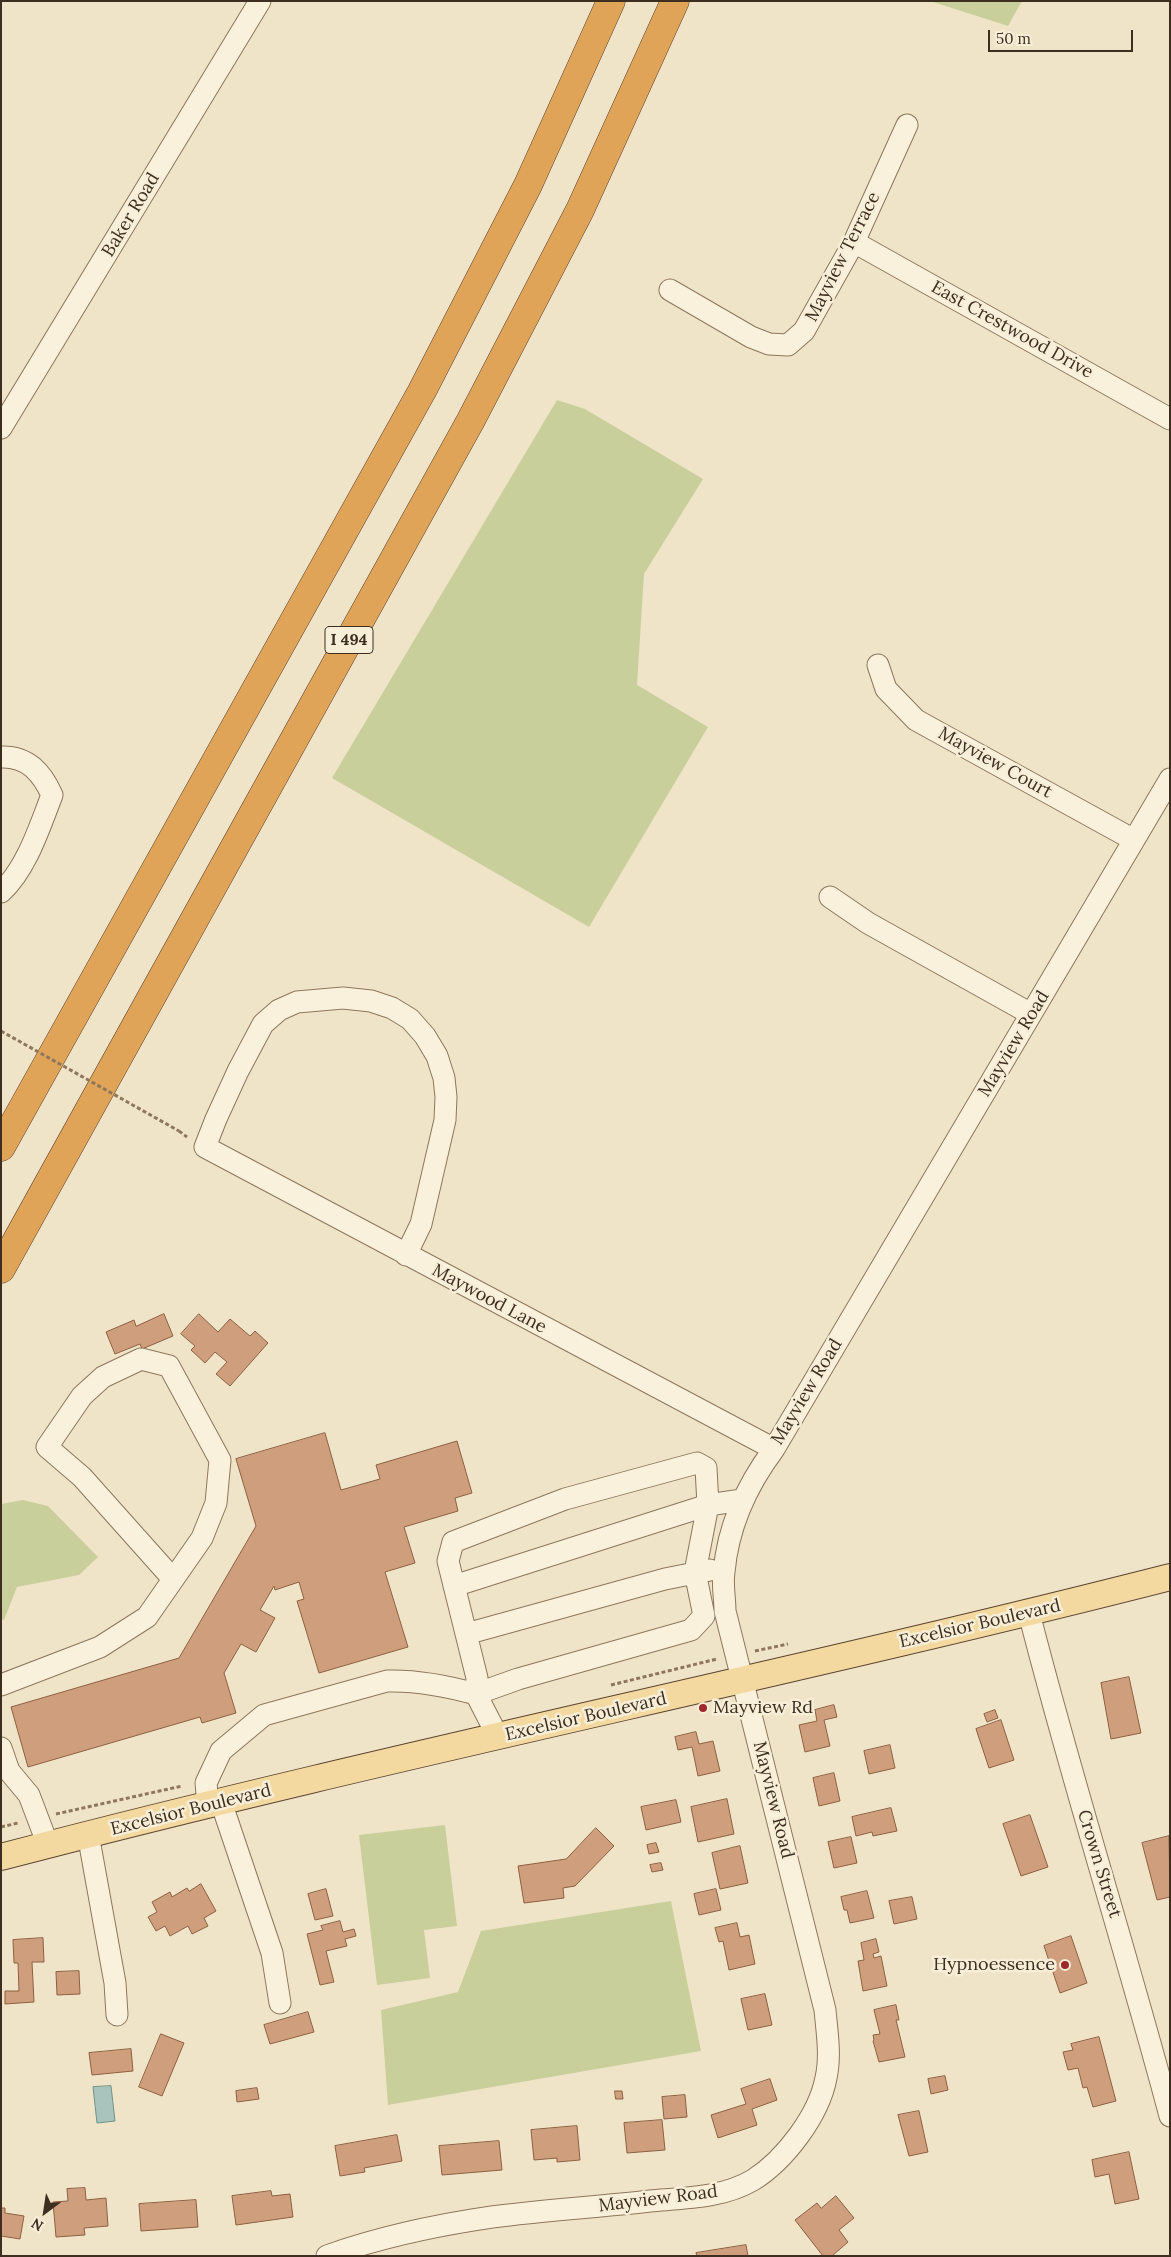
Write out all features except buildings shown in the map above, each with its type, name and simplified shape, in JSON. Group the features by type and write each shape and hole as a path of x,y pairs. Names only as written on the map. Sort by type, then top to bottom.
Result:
{"highway":[{"path":"1,1147 422,391 528,185 611,1"},
{"name":"I 494","path":"1,1269 471,420 580,210 675,1"}],"main road":[{"name":"Excelsior Boulevard","path":"1,1857 88,1834 1029,1613 1170,1577"}],"street":[{"name":"Baker Road","path":"1,428 260,1"},
{"name":"Mayview Terrace","path":"670,290 750,337 769,344 788,345 804,332 854,242 907,125"},
{"name":"East Crestwood Drive","path":"854,242 1170,418"},
{"name":"Mayview Court","path":"878,665 886,689 916,720 1134,840"},
{"path":"1,757 29,762 39,772 52,795 33,843 10,884 1,892"},
{"name":"Mayview Road","path":"327,2256 374,2240 492,2217 691,2198 733,2190 754,2180 774,2164 806,2125 820,2101 827,2077 828,2049 825,2010 726,1611 724,1567 730,1539 742,1500 760,1468 774,1449 1170,779"},
{"path":"830,897 868,923 1031,1014"},
{"name":"Maywood Lane","path":"406,1255 421,1224 445,1120 446,1097 444,1078 437,1056 425,1036 410,1019 392,1008 371,1001 343,998 297,1002 279,1010 263,1024 238,1071 205,1147 406,1255 774,1449"},
{"path":"1,1684 100,1647 147,1617 173,1580 202,1538 216,1503 220,1460 169,1366 142,1359 104,1377 82,1396 47,1447 82,1477 173,1580"},
{"path":"280,2003 272,1954 206,1783 221,1751 264,1715 388,1681 448,1686 476,1694 518,1679 691,1630 704,1616 695,1572 708,1505 706,1468 697,1463 565,1499 453,1542 448,1561 477,1678 476,1694 498,1737"},
{"path":"454,1586 708,1505 742,1500"},
{"path":"466,1634 665,1578 724,1567"},
{"name":"Crown Street","path":"1029,1613 1054,1711 1135,1984 1170,2116"},
{"path":"1,1748 9,1771 29,1795 48,1844"},
{"path":"88,1834 115,1983 116,2015"}],"path":[{"path":"1,1031 179,1131"}],"green space":[{"path":"930,1 1022,1 1008,26"},
{"path":"557,400 585,409 703,479 644,574 637,685 708,727 589,927 332,778"},
{"path":"23,1500 48,1506 98,1557 79,1575 17,1587 4,1620 1,1619 1,1504"},
{"path":"445,1825 457,1926 424,1930 430,1978 377,1985 359,1835"},
{"path":"671,1901 701,2051 388,2105 381,2010 458,1992 481,1931"}],"water":[{"path":"111,2086 115,2121 97,2123 93,2087"}],"place":[{"name":"Mayview Rd","path":"703,1708"},
{"name":"Hypnoessence","path":"1065,1965"}]}
